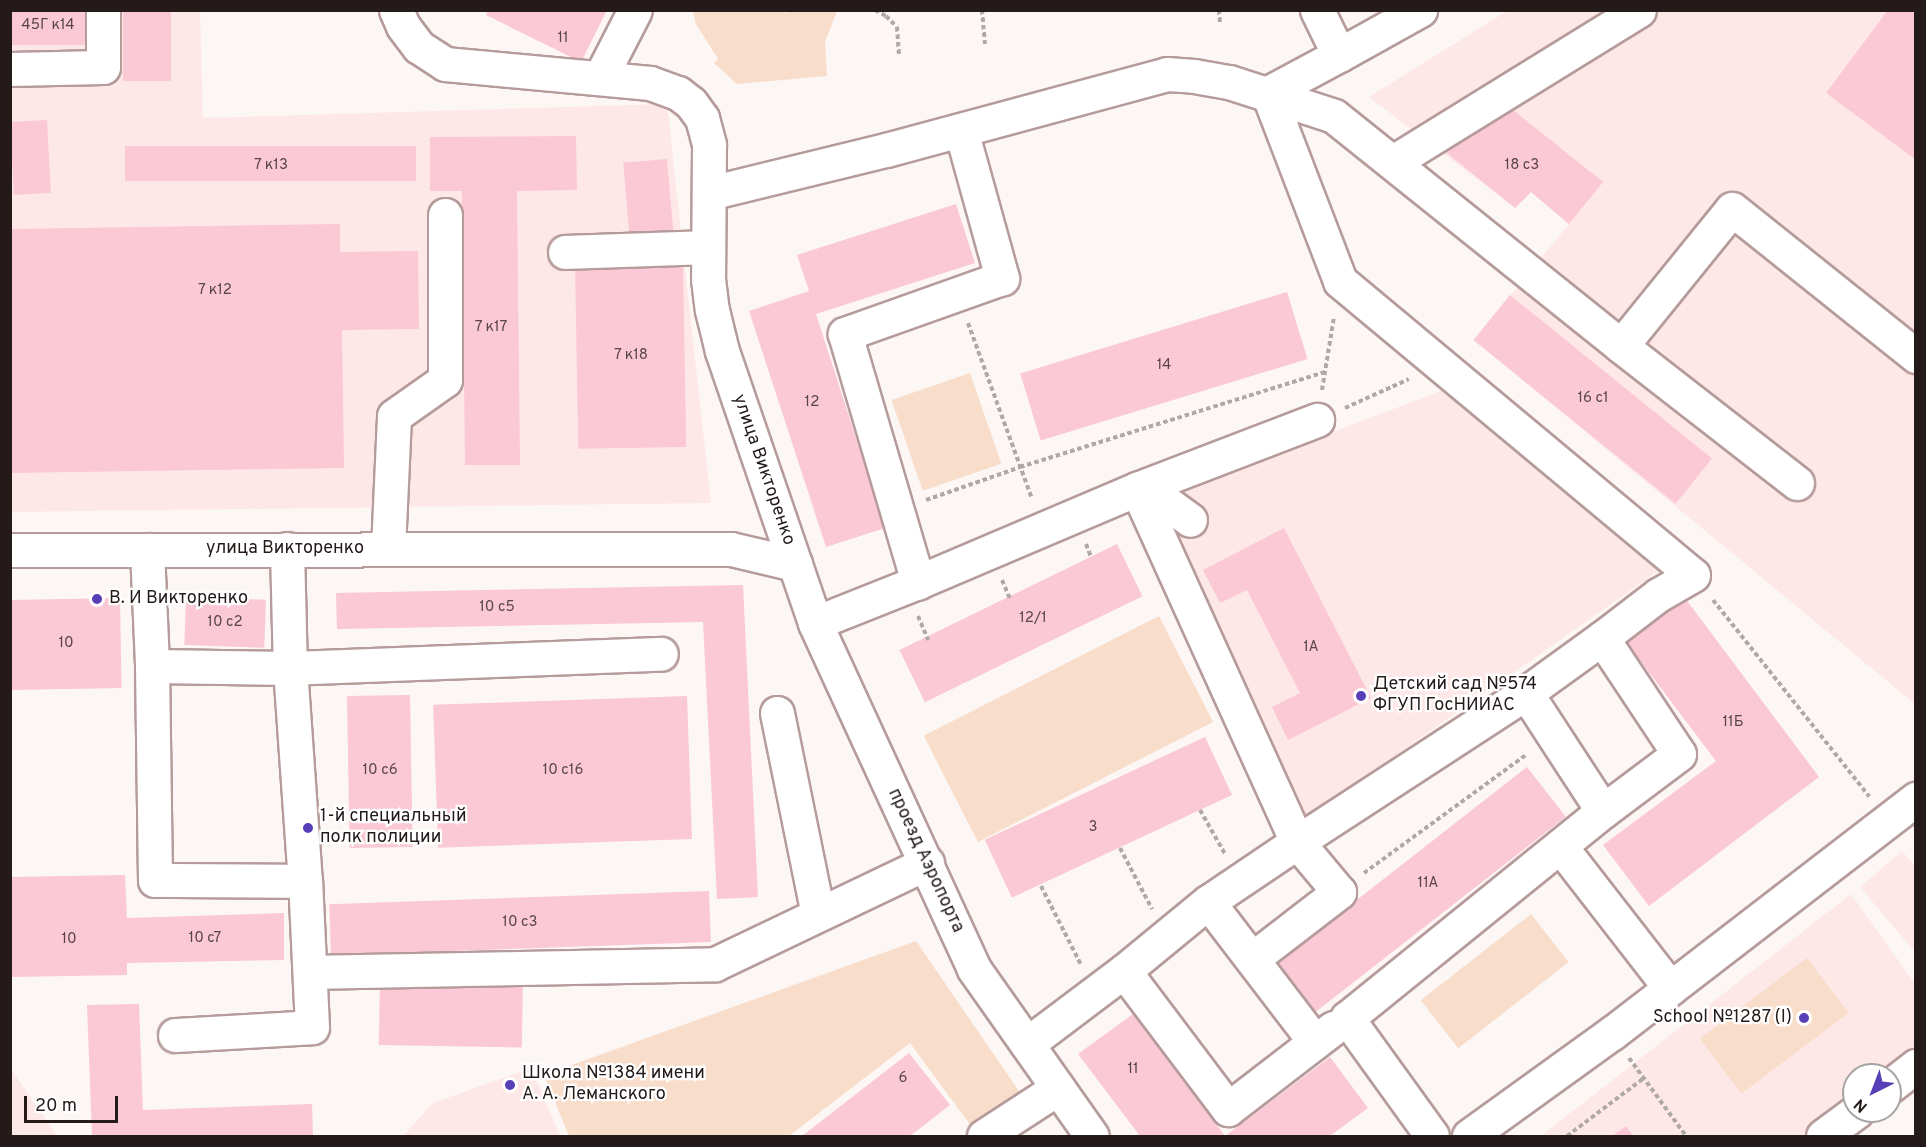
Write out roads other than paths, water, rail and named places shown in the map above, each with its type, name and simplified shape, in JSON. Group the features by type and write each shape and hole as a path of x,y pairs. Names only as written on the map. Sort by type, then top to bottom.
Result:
{"street":[{"path":"10,69 103,68 103,10"},
{"name":"улица Викторенко","path":"396,10 403,26 419,47 445,64 662,86 678,93 691,103 702,118 709,145 708,279 722,351 795,564"},
{"path":"600,78 634,10"},
{"path":"1317,10 1339,55"},
{"path":"1268,93 1419,10"},
{"path":"1393,162 1639,10"},
{"path":"709,193 961,130 1167,74 1229,82 1334,116 1621,346 1797,483"},
{"path":"1026,1044 1124,971 1209,902 1526,693 1658,595 1693,575 1340,280 1268,93"},
{"path":"918,582 845,334 1002,278 961,130"},
{"path":"1621,346 1732,209 1916,356"},
{"path":"388,549 394,416 445,380 445,215"},
{"path":"565,252 708,247"},
{"path":"815,623 1137,489 1317,420"},
{"path":"1137,489 1160,498 1190,520"},
{"path":"1137,489 1297,842 1339,892 1252,959"},
{"path":"175,1035 312,1027 305,881 290,668 287,549"},
{"name":"улица Викторенко","path":"10,550 731,549 795,564"},
{"path":"147,550 152,666 155,880 305,881"},
{"name":"проезд Аэропорта","path":"795,564 815,623 974,969 1092,1137"},
{"path":"1124,971 1228,1109 1347,1018 1603,811 1678,754 1602,638"},
{"path":"152,666 290,668 661,654"},
{"path":"1526,693 1603,811"},
{"path":"777,713 818,914"},
{"path":"1469,1137 1670,988 1916,799"},
{"path":"1560,846 1670,988"},
{"path":"310,972 715,964 927,863"},
{"path":"1209,902 1315,1042"},
{"path":"1347,1018 1432,1137"},
{"path":"1902,1077 1916,1066"},
{"path":"984,1137 1058,1088"},
{"path":"1823,1137 1842,1122"}],"place":[{"name":"В. И Викторенко","path":"97,599"},
{"name":"Детский сад №574 ФГУП ГосНИИАС","path":"1361,696"},
{"name":"1-й специальный полк полиции","path":"308,828"},
{"name":"School №1287 (I)","path":"1804,1018"},
{"name":"Школа №1384 имени А. А. Леманского","path":"510,1085"}]}
